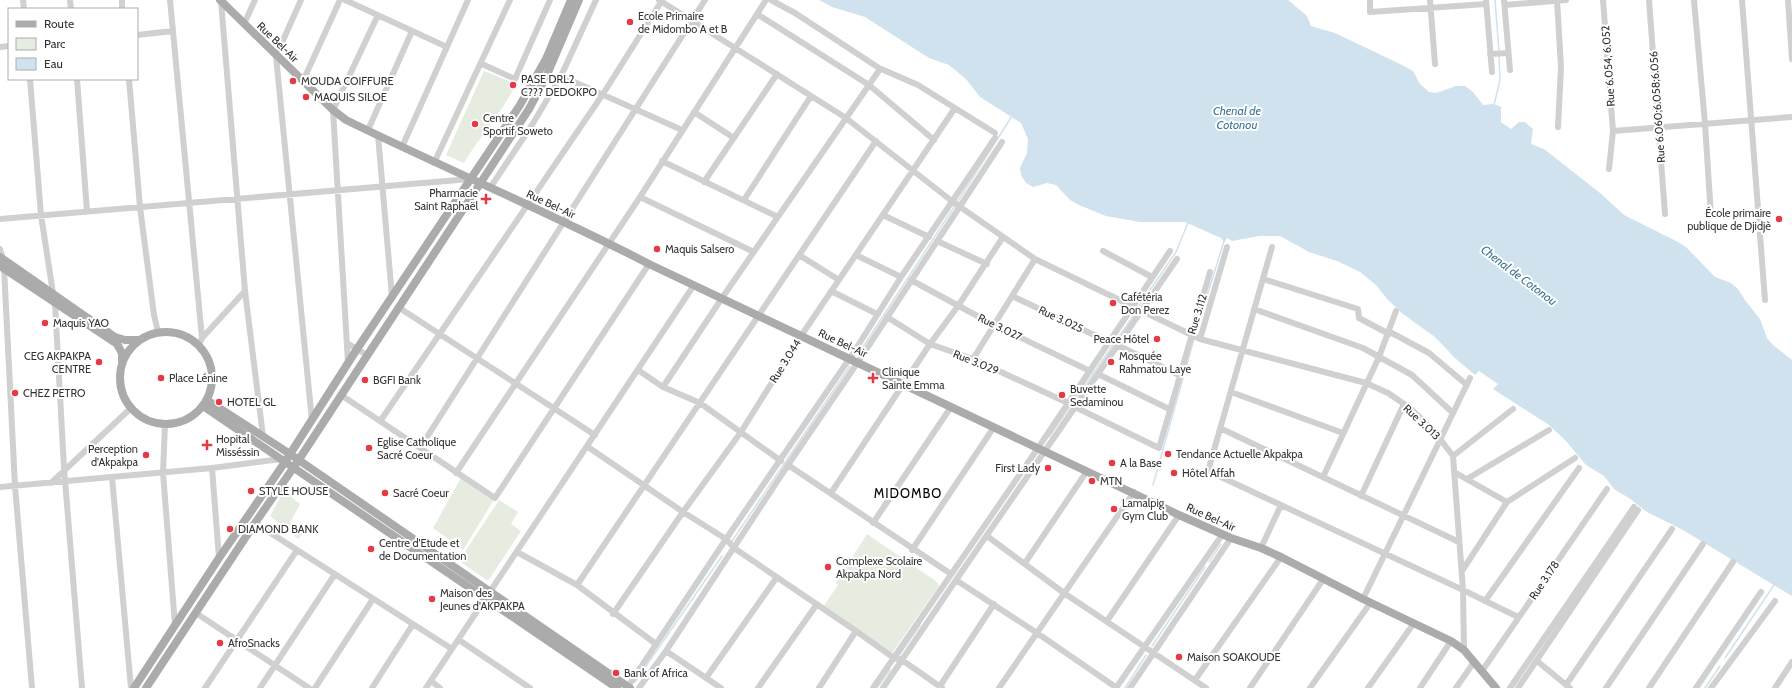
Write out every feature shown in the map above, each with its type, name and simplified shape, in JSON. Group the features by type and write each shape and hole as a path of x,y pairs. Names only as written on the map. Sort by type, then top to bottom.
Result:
{"main road":[{"path":"132,688 283,460 290,454 312,421 357,349 530,89 546,59 571,0"},
{"path":"146,688 481,184 539,92 579,0"},
{"name":"Rue Bel-Air","path":"220,1 333,110 346,120 434,163 609,243 649,264 1041,450 1134,492 1179,515 1231,538 1261,548 1324,578 1363,599 1451,641 1464,650 1496,688"},
{"path":"2,263 53,293 115,337 125,340 140,340"},
{"path":"2,263 55,303 116,344 122,353 120,387 123,396 130,408 146,420 164,424 173,424 186,420 205,403 212,385 212,371 200,342 180,334 158,332 140,340 130,349 122,362"},
{"path":"205,403 263,436 290,454 296,464"},
{"path":"205,403 283,460 296,464 488,596 617,688"},
{"path":"488,596 628,688"}],"street":[{"path":"170,0 200,342"},
{"path":"244,24 255,0"},
{"path":"301,0 276,56 312,421"},
{"path":"303,81 340,0"},
{"path":"344,0 447,47"},
{"path":"402,147 468,0"},
{"path":"434,163 482,64 510,0"},
{"path":"482,64 515,79 550,0"},
{"path":"490,188 532,125 561,76 596,0"},
{"path":"420,448 705,0"},
{"path":"456,473 640,197 767,0 801,17 880,69 918,85 955,108 995,136 953,202 901,277 850,359 726,539 628,688"},
{"path":"1370,0 1370,12 1486,2 1492,54 1492,72"},
{"path":"1430,0 1435,64"},
{"path":"1557,0 1561,67 1558,127"},
{"path":"1510,70 1506,53 1505,3 1566,0"},
{"name":"Rue 6.054, 6.052","path":"1603,0 1613,131 1609,169"},
{"name":"Rue 6.060;6.058;6.056","path":"1649,0 1665,214"},
{"path":"1694,0 1705,124 1711,216"},
{"path":"1742,0 1765,300"},
{"path":"1788,0 1792,59"},
{"path":"220,1 245,291 263,436"},
{"path":"381,420 603,94 660,1"},
{"name":"Rue 3.013","path":"660,1 846,118 953,202 1035,258 1200,338 1366,383 1388,393 1416,413 1441,439 1453,456"},
{"path":"757,14 869,85 934,140"},
{"path":"348,363 333,110 378,16"},
{"path":"138,35 173,31"},
{"path":"368,130 412,31"},
{"path":"1492,54 1506,53"},
{"path":"663,387 722,298 880,69"},
{"path":"704,182 777,74"},
{"path":"561,76 682,130"},
{"path":"30,80 41,215 53,293"},
{"path":"77,80 87,211"},
{"path":"128,80 140,207 154,315 158,332"},
{"path":"744,200 811,96"},
{"name":"Rue 3.044","path":"613,614 683,512 741,432 801,336 914,171 955,108"},
{"path":"694,112 734,138"},
{"path":"1613,131 1792,117"},
{"path":"378,135 392,297"},
{"path":"577,586 643,485 760,316 876,141"},
{"path":"639,688 666,651 788,465 858,363 1002,142"},
{"path":"662,161 778,217"},
{"path":"0,219 470,179"},
{"path":"640,197 754,252"},
{"path":"883,215 929,237"},
{"path":"832,494 903,384 987,264 1004,237"},
{"path":"937,241 987,264"},
{"name":"Rue 3.112","path":"1200,338 1227,247"},
{"path":"1272,247 1208,471 1518,617"},
{"path":"0,249 15,486 32,688"},
{"path":"1103,251 1152,277"},
{"path":"883,688 987,536 1041,450 1068,403 1170,251"},
{"path":"799,255 839,280"},
{"path":"856,255 901,277"},
{"path":"973,359 1035,258"},
{"path":"873,688 951,574 1041,450 1075,407 1177,259"},
{"path":"341,395 381,420 456,473 495,498 649,264"},
{"name":"Rue 3.112","path":"1075,407 1159,448 1210,272"},
{"path":"1263,279 1358,309 1359,318 1429,353 1467,385"},
{"name":"Rue 3.027","path":"911,280 994,325 1090,371"},
{"path":"426,688 588,447 694,285"},
{"path":"200,342 245,291"},
{"path":"831,292 877,314"},
{"name":"Rue 3.025","path":"1012,296 1109,342"},
{"path":"55,303 64,468 82,688"},
{"path":"398,307 595,435"},
{"path":"1254,309 1363,348 1415,378 1453,413"},
{"path":"1323,477 1379,357 1396,311"},
{"name":"Rue 3.029","path":"887,317 930,344 973,359 1068,403"},
{"path":"347,342 367,356"},
{"path":"1117,345 1179,375"},
{"path":"638,370 663,387 700,403 781,460"},
{"path":"1098,374 1170,410"},
{"path":"1363,599 1470,378"},
{"path":"1231,392 1343,433"},
{"path":"1361,496 1404,404"},
{"path":"873,523 951,407"},
{"path":"51,482 64,468 130,408"},
{"path":"1464,650 1462,571 1453,456 1513,409"},
{"path":"164,424 163,473 175,625"},
{"path":"912,550 994,427"},
{"path":"1220,428 1460,542"},
{"path":"1467,479 1549,430"},
{"path":"588,447 683,512 726,539 734,548 894,658 902,660 941,687 994,604"},
{"path":"1462,571 1507,502 1575,458"},
{"path":"0,487 163,473 283,460"},
{"path":"788,465 912,550 951,574"},
{"path":"212,468 219,558"},
{"path":"1485,601 1579,468"},
{"path":"1025,563 1087,471"},
{"path":"1454,472 1507,502"},
{"path":"112,477 132,688"},
{"name":"Rue 3.178","path":"1482,671 1606,489"},
{"path":"999,688 1134,492"},
{"path":"1261,548 1281,505"},
{"path":"1518,688 1537,656 1636,509"},
{"path":"1107,621 1179,515"},
{"path":"255,523 452,649"},
{"path":"1537,656 1568,686 1672,529"},
{"path":"956,580 1037,633 1116,688 1222,534"},
{"path":"987,536 1064,593 1206,688"},
{"path":"1130,688 1231,538"},
{"path":"1606,688 1703,544"},
{"path":"205,688 297,550"},
{"path":"517,552 577,586 613,614 656,644"},
{"path":"1195,680 1281,557"},
{"path":"1649,688 1733,562"},
{"path":"260,688 335,574"},
{"path":"706,678 777,577"},
{"path":"1250,688 1324,578"},
{"path":"1696,688 1761,592"},
{"path":"315,688 373,599"},
{"path":"1711,688 1775,601"},
{"path":"1310,688 1371,602"},
{"path":"758,688 817,604"},
{"path":"196,613 309,688"},
{"path":"1368,688 1414,623"},
{"path":"372,688 413,624"},
{"path":"819,688 856,631"},
{"path":"459,640 530,688"},
{"path":"1420,688 1451,641"},
{"path":"666,651 721,688"},
{"path":"1510,688 1537,656"},
{"path":"1716,658 1727,665"},
{"path":"1456,688 1474,662"},
{"path":"1775,688 1792,662"},
{"path":"430,681 440,688"}],"green space":[{"name":"Centre Sportif Soweto","path":"484,71 516,84 504,105 464,163 446,155"},
{"path":"461,478 495,498 463,550 433,528"},
{"path":"284,491 300,504 290,523 303,533 298,539 270,516"},
{"path":"499,500 518,512 511,524 521,531 488,581 459,561"},
{"path":"867,534 937,582 939,586 892,653 823,607 838,585 836,583"}],"water":[{"name":"Chenal de Cotonou","path":"819,0 1288,0 1307,16 1311,26 1335,33 1413,71 1420,84 1429,92 1436,93 1456,86 1465,86 1473,92 1483,105 1494,104 1501,107 1501,122 1511,129 1519,122 1525,122 1533,129 1531,144 1544,149 1600,193 1624,215 1686,247 1715,277 1731,283 1738,289 1760,319 1767,338 1773,345 1792,360 1792,596 1683,530 1647,512 1614,489 1604,476 1586,465 1566,441 1549,425 1493,389 1498,384 1479,371 1475,375 1455,358 1435,337 1403,314 1388,300 1376,285 1360,272 1337,261 1309,252 1280,236 1259,236 1232,241 1227,238 1224,243 1221,238 1185,222 1140,222 1106,216 1070,200 1056,185 1047,183 1033,187 1026,183 1021,175 1020,168 1027,153 1028,139 1021,123 980,97 966,79 949,65 929,58 865,17 832,7"}],"waterway":[{"path":"1495,0 1499,52"},
{"path":"1494,105 1500,80 1499,56"},
{"path":"958,201 1012,116"},
{"path":"861,350 954,207"},
{"path":"1139,306 1176,252 1188,223"},
{"path":"1195,335 1224,241"},
{"path":"1049,437 1136,312"},
{"path":"1153,485 1194,339"},
{"path":"732,541 850,366"},
{"path":"1209,562 1221,544"},
{"path":"635,682 722,556"},
{"path":"1152,646 1205,567"},
{"path":"1725,658 1774,585"},
{"path":"898,657 920,625"},
{"path":"1125,688 1146,655"},
{"path":"1705,688 1720,666"},
{"path":"877,688 890,670"}],"place":[{"name":"Ecole Primaire de Midombo A et B","path":"630,22"},
{"name":"MOUDA COIFFURE","path":"293,81"},
{"name":"PASE DRL2 C??? DEDOKPO","path":"513,85"},
{"name":"MAQUIS SILOE","path":"306,97"},
{"name":"Centre Sportif Soweto","path":"475,124"},
{"name":"Pharmacie Saint Raphaël","path":"486,199"},
{"name":"École primaire publique de Djidjè","path":"1779,219"},
{"name":"Maquis Salsero","path":"657,249"},
{"name":"Cafétéria Don Perez","path":"1113,303"},
{"name":"Maquis YAO","path":"45,323"},
{"name":"Peace Hôtel","path":"1157,339"},
{"name":"CEG AKPAKPA CENTRE","path":"99,362"},
{"name":"Mosquée Rahmatou Laye","path":"1111,362"},
{"name":"Place Lénine","path":"161,378"},
{"name":"Clinique Sainte Emma","path":"873,378"},
{"name":"BGFI Bank","path":"365,380"},
{"name":"CHEZ PETRO","path":"15,393"},
{"name":"Buvette Sedaminou","path":"1062,395"},
{"name":"HOTEL GL","path":"219,402"},
{"name":"Hopital Misséssin","path":"207,445"},
{"name":"Eglise Catholique Sacré Coeur","path":"369,448"},
{"name":"Tendance Actuelle Akpakpa","path":"1168,454"},
{"name":"Perception d'Akpakpa","path":"146,455"},
{"name":"A la Base","path":"1112,463"},
{"name":"First Lady","path":"1048,468"},
{"name":"Hôtel Affah","path":"1174,473"},
{"name":"MTN","path":"1092,481"},
{"name":"STYLE HOUSE","path":"251,491"},
{"name":"Sacré Coeur","path":"385,493"},
{"name":"Lamalpig Gym Club","path":"1114,509"},
{"name":"DIAMOND BANK","path":"230,529"},
{"name":"Centre d'Etude et de Documentation","path":"371,549"},
{"name":"Complexe Scolaire Akpakpa Nord","path":"828,567"},
{"name":"Maison des Jeunes d'AKPAKPA","path":"432,599"},
{"name":"AfroSnacks","path":"220,643"},
{"name":"Maison SOAKOUDE","path":"1179,657"},
{"name":"Bank of Africa","path":"616,673"}],"district":[{"name":"MIDOMBO","path":"908,493"}]}
